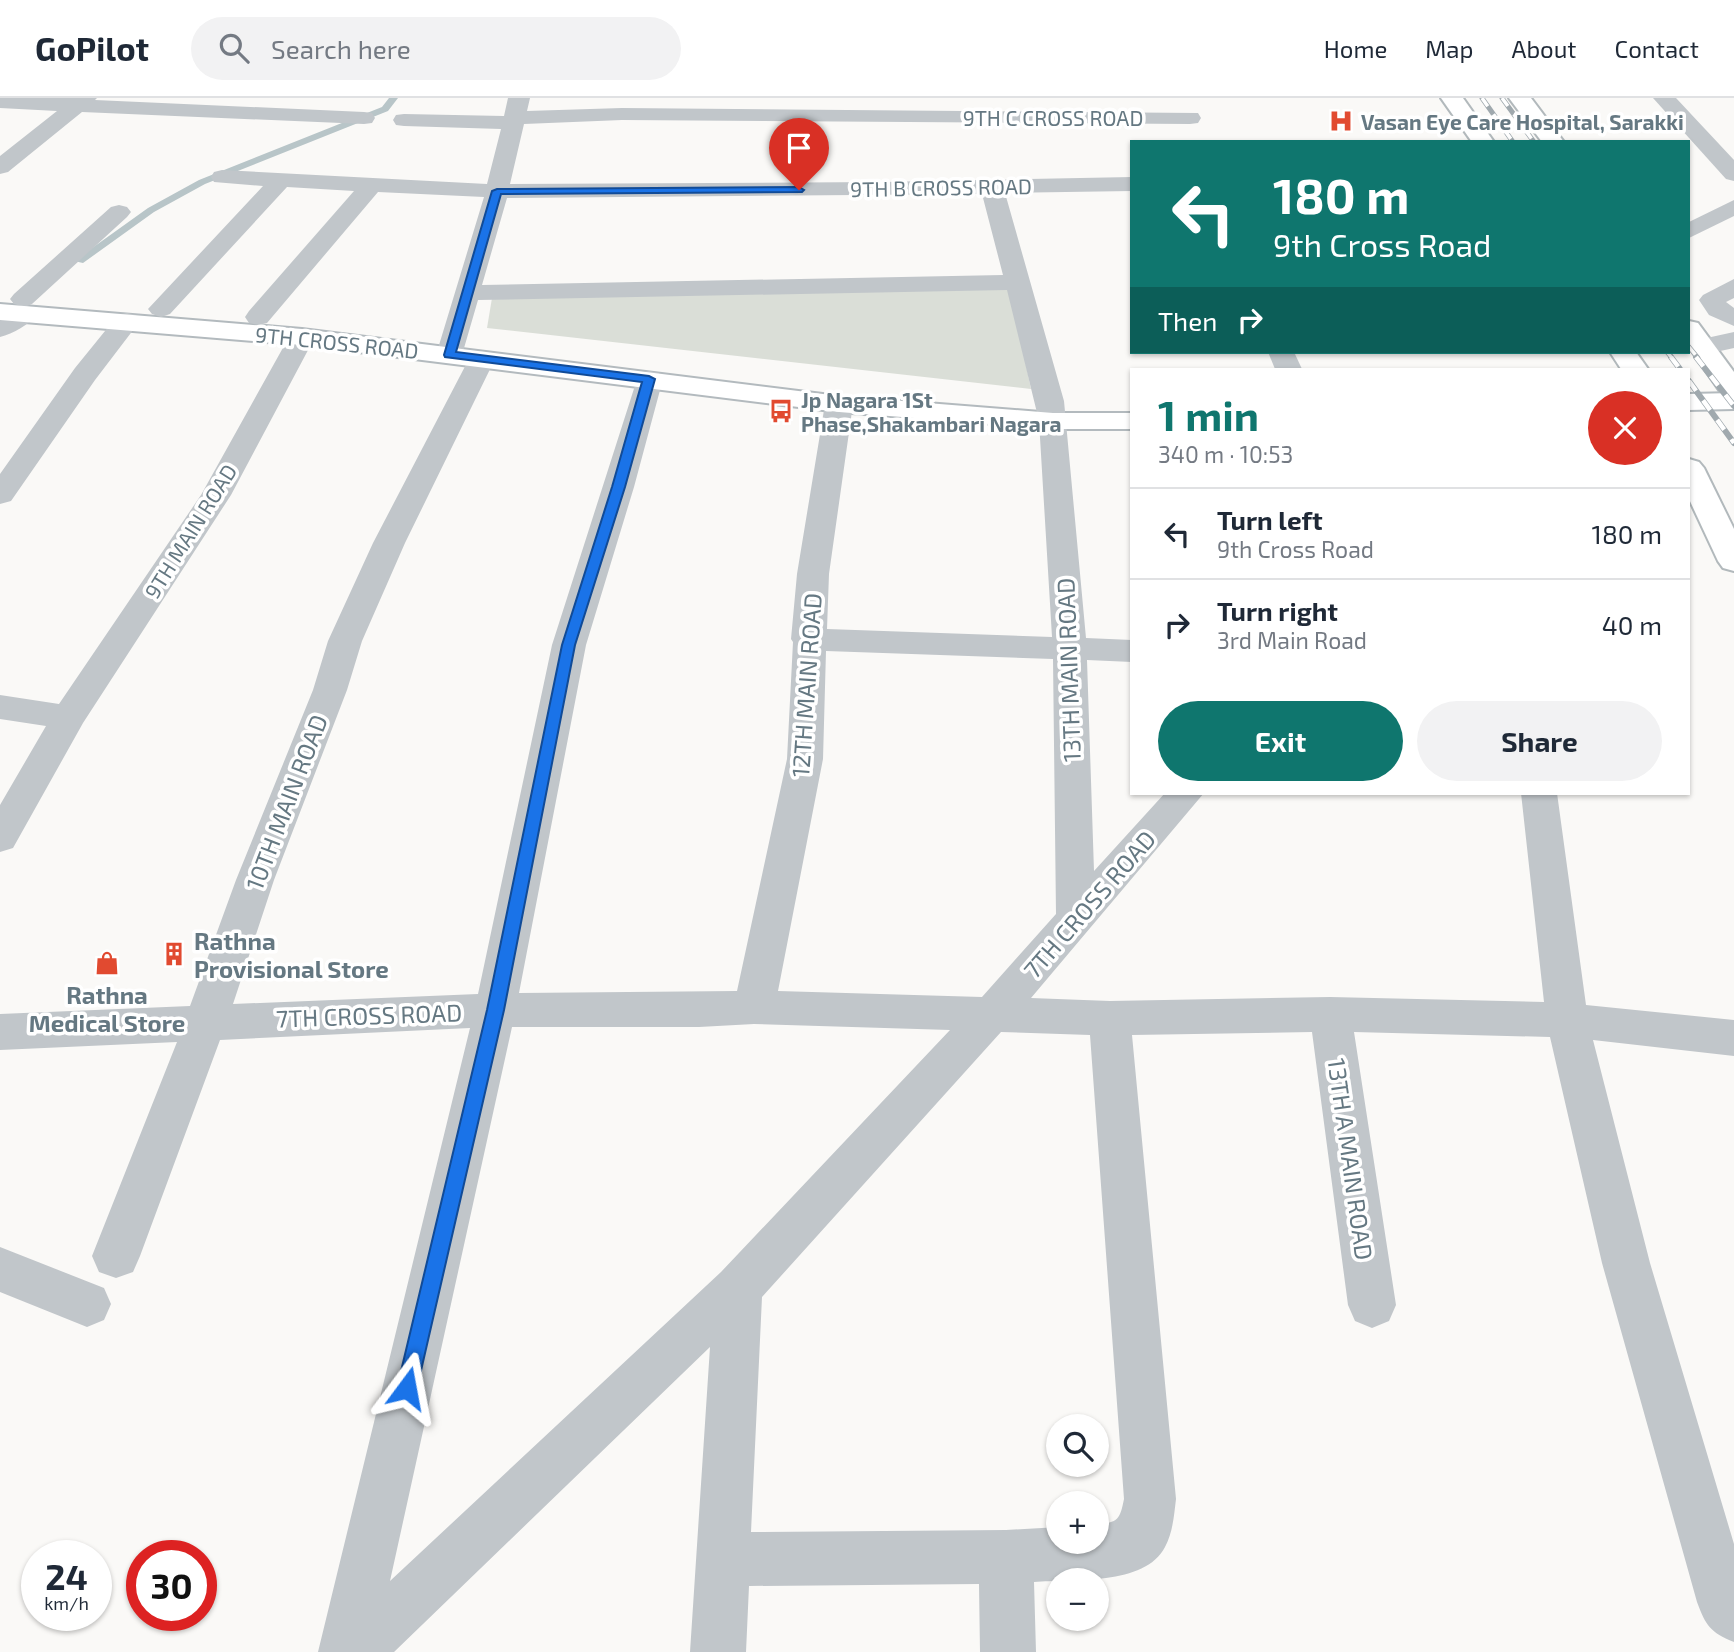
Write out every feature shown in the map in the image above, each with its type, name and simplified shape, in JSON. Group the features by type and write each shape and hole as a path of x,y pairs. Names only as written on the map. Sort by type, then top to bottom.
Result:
{"main road":[{"path":"1452,98 1482,140"},
{"path":"1520,98 1552,140"},
{"name":"9TH CROSS ROAD","path":"12,306 161,309 258,317 649,379 839,404 1052,411 1130,402"},
{"name":"9TH CROSS ROAD","path":"12,306 127,321 842,384 1130,421"},
{"path":"1695,338 1729,378"},
{"path":"1690,402 1734,401"},
{"path":"1690,425 1734,425"},
{"path":"1690,470 1734,561"}],"street":[{"path":"1664,98 1691,124 1734,174"},
{"path":"0,102 81,102 364,118"},
{"path":"0,167 81,102"},
{"path":"1186,108 1198,140"},
{"name":"9TH C CROSS ROAD","path":"404,120 516,113 1186,108"},
{"name":"10TH MAIN ROAD","path":"116,1256 206,1021 255,880 330,690 345,641 389,543 462,350 466,293 497,191 516,113"},
{"name":"9TH B CROSS ROAD","path":"222,177 497,191 881,190 1130,184"},
{"path":"161,309 281,180"},
{"path":"258,317 371,185"},
{"name":"13TH MAIN ROAD","path":"991,186 1052,411 1070,650 1076,918"},
{"path":"1690,230 1734,206"},
{"path":"0,328 12,306 119,212"},
{"path":"466,293 1017,282"},
{"path":"1734,287 1712,300 1718,310 1734,318"},
{"path":"0,495 85,374 127,321"},
{"name":"9TH MAIN ROAD","path":"0,838 68,718 216,495 302,337"},
{"path":"1695,338 1734,340"},
{"path":"346,1652 495,1010 569,645 619,487 649,379"},
{"name":"12TH MAIN ROAD","path":"754,1007 805,759 808,639 817,538 839,404"},
{"path":"808,639 1130,651"},
{"path":"0,707 68,718"},
{"name":"7TH CROSS ROAD","path":"354,1652 738,1288 991,1015 1184,795"},
{"path":"1538,795 1567,1020 1626,1263 1724,1602 1734,1614"},
{"name":"7TH CROSS ROAD","path":"0,1032 495,1010 699,1010 754,1007 991,1015"},
{"path":"991,1015 1110,1018 1330,1014 1567,1020 1734,1038"},
{"name":"13TH A MAIN ROAD","path":"1330,1014 1372,1305"},
{"path":"723,1559 1006,1557 1125,1549 1145,1531 1150,1499 1110,1018"},
{"path":"0,1269 87,1304"},
{"path":"718,1652 738,1288"},
{"path":"1006,1557 1008,1652"}],"shaded area":[{"path":"1010,289 1031,389 487,328 492,298"}],"waterway":[{"path":"79,261 151,210 202,182 385,109 394,98"}],"railway":[{"path":"1482,98 1512,140"},
{"path":"1502,98 1533,140"},
{"path":"1690,348 1698,358"},
{"path":"1669,354 1672,358"},
{"path":"1671,357 1679,368"},
{"path":"1696,357 1734,406"},
{"path":"1690,382 1734,443"}],"place":[{"name":"Vasan Eye Care Hospital, Sarakki","path":"1341,121"},
{"name":"Jp Nagara 1St Phase,Shakambari Nagara","path":"781,411"},
{"name":"Rathna Provisional Store","path":"174,954"},
{"name":"Rathna Medical Store","path":"107,963"}],"route":[{"path":"407,1388 495,1010 569,645 619,487 649,379 449,355 497,191 799,190"}]}
